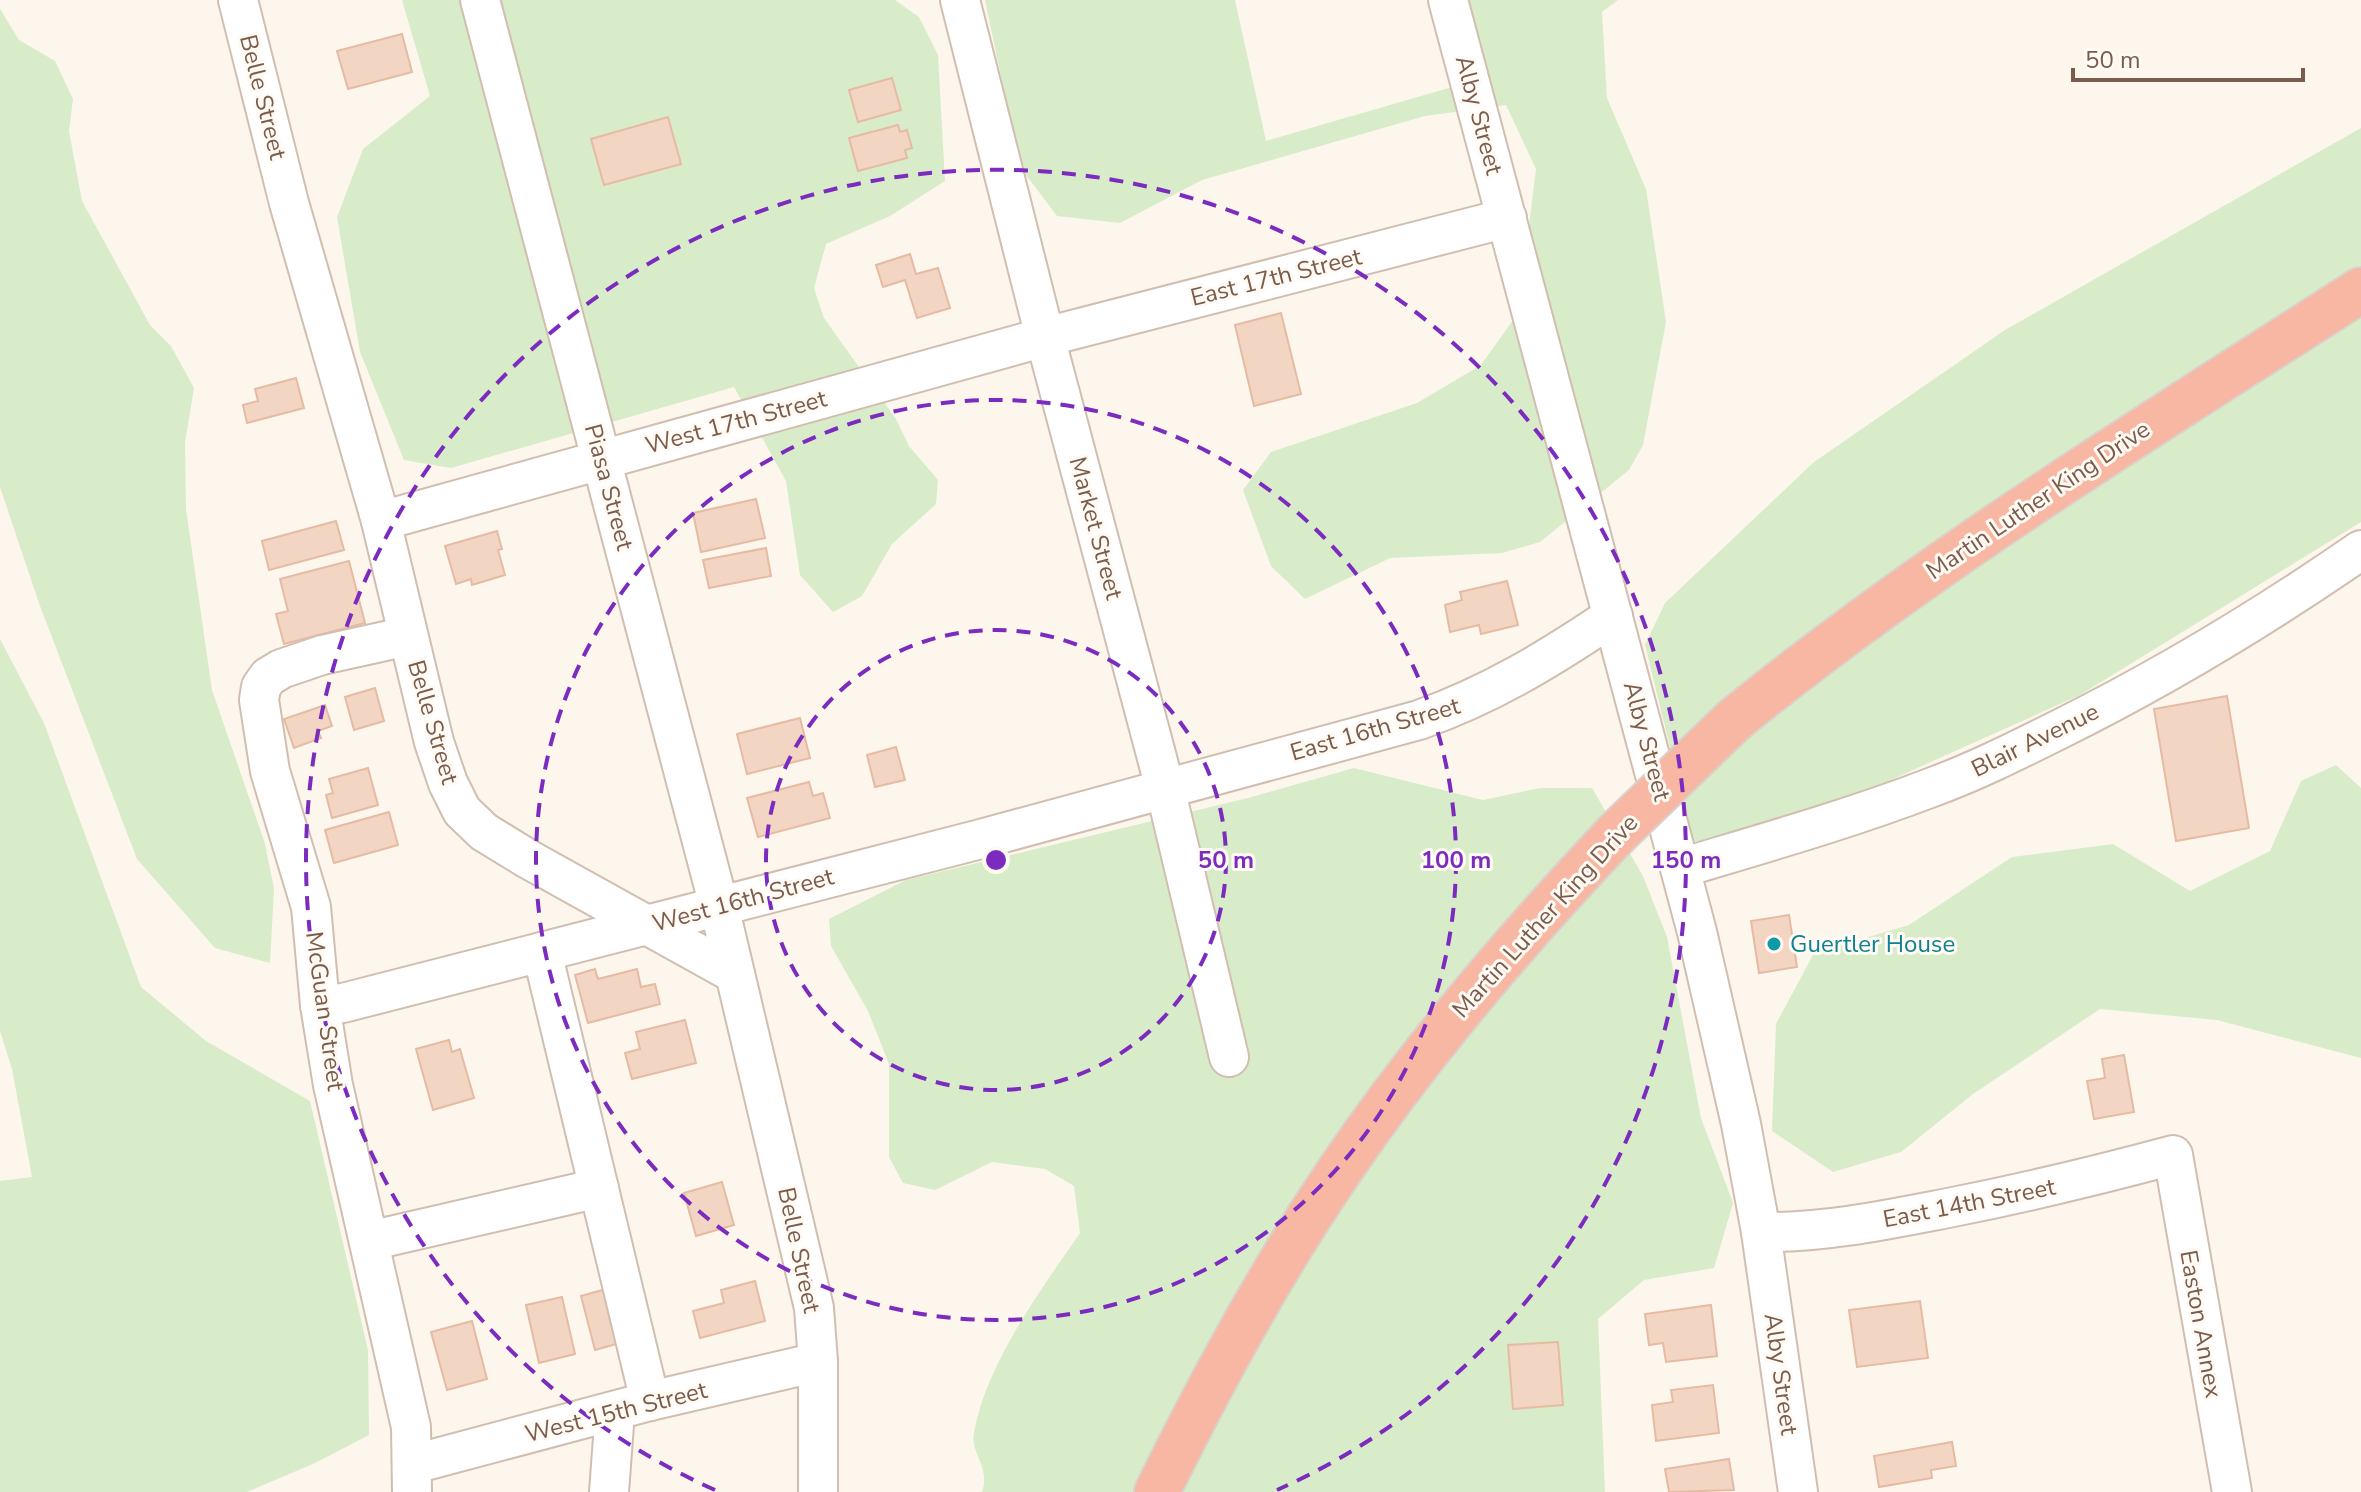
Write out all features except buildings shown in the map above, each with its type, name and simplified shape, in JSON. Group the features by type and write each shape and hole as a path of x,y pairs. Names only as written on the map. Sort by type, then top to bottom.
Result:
{"highway":[{"name":"Martin Luther King Drive","path":"1157,1492 1246,1319 1325,1192 1458,1012 1616,834 1734,720 1807,660 1906,588 2361,290"}],"street":[{"name":"Belle Street","path":"238,0 289,203 381,521 434,742 448,783 462,811 484,832 735,974 814,1308 818,1362 818,1492"},
{"name":"Piasa Street","path":"480,0 735,974"},
{"name":"Market Street","path":"960,0 1045,337 1165,788 1229,1057"},
{"name":"Alby Street","path":"1448,0 1681,868 1741,1124 1761,1232 1798,1492"},
{"name":"East 17th Street","path":"1045,337 1507,218"},
{"name":"West 17th Street","path":"381,521 1045,337"},
{"name":"Blair Avenue","path":"1681,868 1932,788 2008,755 2103,708 2206,650 2361,551"},
{"name":"East 16th Street","path":"1165,788 1419,720 1467,703 1544,662 1613,616"},
{"name":"McGuan Street","path":"408,636 322,655 281,669 268,677 261,687 259,715 270,771 311,907 320,1005 333,1085 411,1427 413,1478"},
{"name":"West 16th Street","path":"320,1005 343,1003 542,952 1165,788"},
{"path":"542,952 599,1188 633,1406 609,1492"},
{"name":"East 14th Street","path":"1761,1232 1798,1233 1901,1217 2056,1186 2173,1155"},
{"name":"Easton Annex","path":"2173,1155 2232,1492"},
{"path":"369,1241 599,1188"},
{"name":"West 15th Street","path":"413,1478 633,1406 818,1362"}],"green space":[{"path":"402,0 895,0 919,17 938,55 945,181 890,216 826,244 814,288 824,318 896,419 909,446 938,480 936,504 892,544 862,596 833,612 800,575 786,481 734,387 451,468 404,460 360,352 337,217 363,149 430,96"},
{"path":"985,0 1235,0 1266,141 1459,85 1436,0 1618,0 1602,12 1607,98 1646,189 1666,322 1643,445 1629,470 1540,542 1502,553 1390,558 1305,599 1271,566 1243,490 1271,452 1417,403 1481,365 1518,313 1536,169 1506,105 1425,116 1202,180 1120,223 1057,216 1020,167"},
{"path":"0,9 19,40 55,61 73,99 69,131 82,201 150,325 171,346 194,388 185,442 186,509 212,690 265,844 274,889 270,963 215,948 137,859 40,606 0,487"},
{"path":"2361,128 2361,522 2080,695 1884,783 1735,839 1693,841 1645,645 1665,603 1814,462 2005,330"},
{"path":"0,639 44,723 141,987 206,1041 310,1101 368,1350 369,1435 313,1464 247,1492 0,1492 0,1181 32,1177 12,1069 0,1031"},
{"path":"2336,765 2361,788 2361,1058 2217,1020 2100,1009 1973,1094 1901,1152 1833,1172 1772,1131 1776,1024 1814,953 1909,925 2012,857 2113,844 2190,891 2270,851 2301,781"},
{"path":"1354,768 1483,800 1540,788 1592,788 1643,876 1667,937 1701,1118 1733,1203 1714,1268 1644,1280 1598,1319 1605,1492 982,1492 984,1475 974,1441 980,1407 1016,1329 1080,1233 1074,1186 1045,1169 992,1162 935,1190 903,1183 889,1157 889,1064 868,1011 831,946 829,919 906,880 1248,798"}],"place":[{"name":"Guertler House","path":"1774,944"}]}
